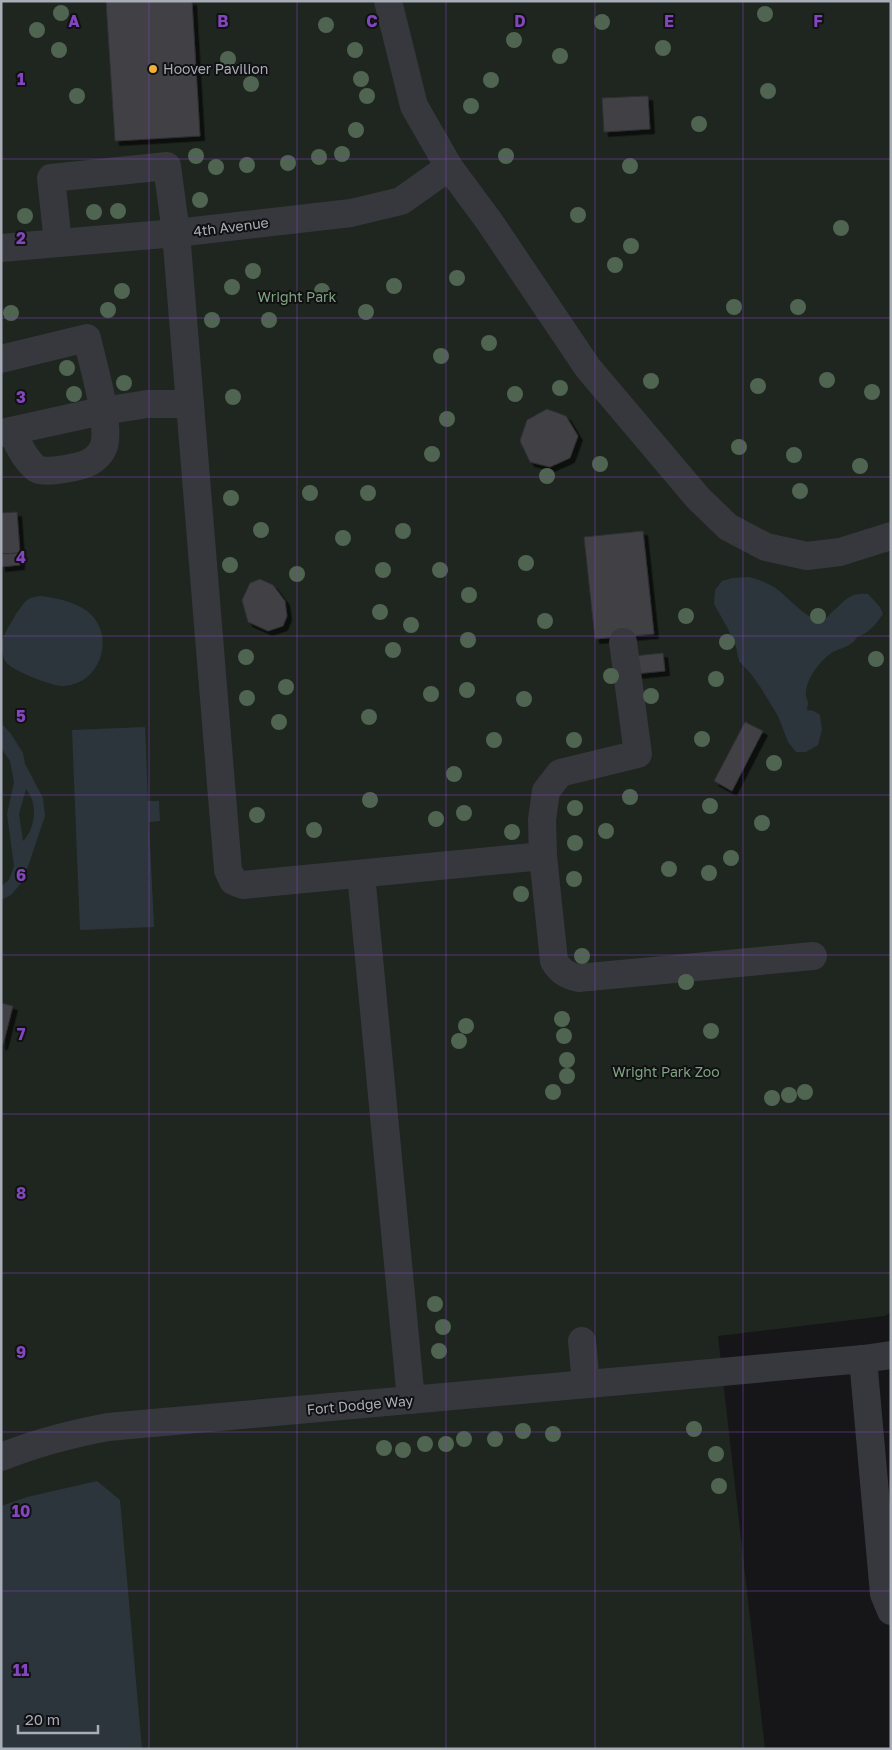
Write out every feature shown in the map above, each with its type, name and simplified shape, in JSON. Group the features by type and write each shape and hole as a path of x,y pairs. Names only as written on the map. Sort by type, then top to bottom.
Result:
{"street":[{"path":"388,1 414,106 449,167 489,221 588,368 698,498 728,526 766,548 807,556 840,552 891,536"},
{"path":"58,243 51,178 167,166 176,233 228,870 233,881 243,885 543,856"},
{"name":"4th Avenue","path":"1,248 176,233 352,213 402,201 449,167"},
{"path":"1,359 87,338 103,411 105,441 101,453 89,462 51,472 43,471 36,468 6,432 103,411 147,404 190,404"},
{"path":"623,642 638,754 560,772 546,791 542,820 543,856 554,961 558,969 567,975 578,978 813,956"},
{"path":"361,874 411,1400"},
{"path":"582,1341 586,1384"},
{"name":"Fort Dodge Way","path":"1,1457 51,1439 108,1427 891,1355"},
{"path":"863,1359 880,1424 884,1594 891,1611"}],"green space":[{"name":"Wright Park","path":"1,1 891,1 891,1312 885,1316 718,1336 765,1749 1,1749"}],"shaded area":[{"path":"749,577 779,590 803,612 815,619 825,619 840,604 856,594 868,594 880,607 883,614 868,631 825,658 811,677 806,690 807,710 814,711 820,715 822,730 818,745 806,752 796,752 788,742 778,716 761,688 739,661 736,647 714,604 715,590 722,581 732,578"},
{"path":"40,596 64,600 82,608 95,619 100,629 102,650 100,660 87,677 77,683 62,686 43,681 13,668 4,658 2,643 10,625 26,602 31,598"},
{"path":"1,723 11,734 23,753 25,764 43,798 45,816 23,881 11,895 1,900 1,886 9,880 14,866 7,814 14,782 10,761 1,748","holes":["26,789 34,808 33,823 23,841 19,814"]},
{"path":"145,727 148,801 159,801 160,821 149,822 154,927 80,930 72,730"},
{"path":"97,1481 120,1500 142,1749 1,1749 1,1506 27,1497"}],"building":[{"name":"Hoover Pavilion","path":"106,1 192,1 200,136 115,141"},
{"path":"648,96 650,129 604,132 602,98"},
{"path":"547,409 566,416 578,436 570,458 550,467 530,462 520,441 527,420"},
{"path":"17,512 20,553 1,554 1,513"},
{"path":"643,531 654,634 595,639 584,537"},
{"path":"20,553 20,565 1,567 1,554"},
{"path":"260,579 273,585 285,601 287,616 283,626 268,631 248,622 242,600 250,583"},
{"path":"663,653 665,671 635,674 634,656"},
{"path":"745,722 763,731 732,791 714,781"},
{"path":"1,1003 13,1006 3,1045 1,1045"}],"place":[{"name":"Hoover Pavilion","path":"153,69"}],"park label":[{"name":"Wright Park Zoo","path":"666,1072"}]}
